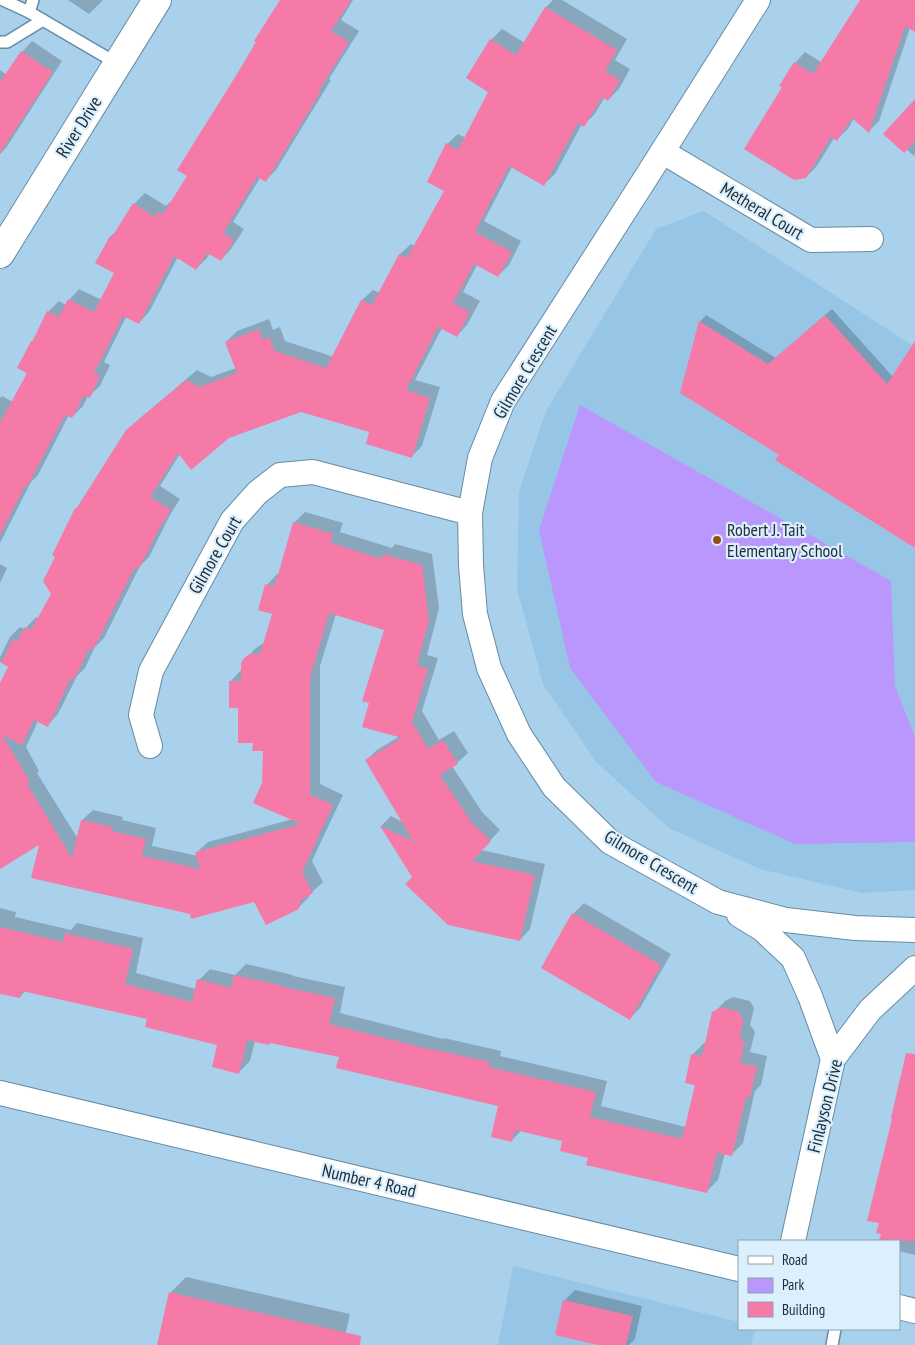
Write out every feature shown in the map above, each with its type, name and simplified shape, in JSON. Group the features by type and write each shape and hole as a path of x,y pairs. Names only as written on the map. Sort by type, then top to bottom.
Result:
{"street":[{"name":"River Drive","path":"0,254 157,0"},
{"name":"Gilmore Crescent","path":"758,0 503,402 480,458 470,513 471,565 475,614 489,668 519,734 554,787 610,842 718,902 762,929 793,958 810,996 833,1059"},
{"name":"Metheral Court","path":"663,152 811,240 870,240"},
{"name":"Gilmore Court","path":"150,746 141,716 151,671 232,521 257,493 280,476 312,472 470,513"},
{"name":"Gilmore Crescent","path":"718,902 786,920 855,928 915,930"},
{"name":"Finlayson Drive","path":"793,1240 833,1059 870,1010 915,968"},
{"name":"Number 4 Road","path":"0,1093 738,1269"},
{"path":"900,1307 915,1311"}],"lane":[{"path":"3,0 29,12 118,64"},
{"path":"29,12 33,0"},
{"path":"0,42 7,42 43,20"},
{"path":"832,1345 835,1330"}],"shaded area":[{"name":"Robert J. Tait Elementary School","path":"704,211 915,347 915,890 862,893 760,869 669,828 596,762 543,684 517,589 519,492 546,411 656,229"},
{"path":"513,1266 738,1322 738,1330 755,1330 751,1345 498,1345"}],"green space":[{"path":"580,405 891,581 895,686 915,737 915,842 795,844 656,782 570,668 539,530"}],"building":[{"path":"280,0 351,0 331,31 349,42 266,182 257,177 223,233 234,240 221,261 207,253 196,270 174,256 139,324 123,316 94,373 100,376 90,398 84,395 72,418 65,415 0,535 0,423 27,373 17,368 31,341 47,311 59,317 68,299 94,312 114,273 95,263 110,236 112,237 133,203 155,217 158,212 163,214 187,176 177,170 237,74 256,42 254,41"},
{"path":"860,0 915,0 915,32 905,26 869,133 852,118 837,141 831,137 806,178 794,180 744,149 782,87 779,86 794,62 813,74"},
{"path":"545,7 617,50 605,71 620,80 608,101 602,97 584,127 578,123 544,186 509,166 475,232 512,252 498,277 474,264 453,303 470,312 457,337 438,327 406,390 430,398 412,458 366,444 369,432 301,412 229,438 191,470 178,453 150,497 171,510 160,527 139,569 135,567 93,650 89,648 74,680 71,678 48,727 34,720 22,745 2,735 30,782 27,784 72,858 81,820 113,827 112,831 146,839 142,856 200,869 195,852 301,824 253,803 262,783 263,751 252,751 253,743 238,743 238,708 229,708 229,681 241,681 241,663 244,658 250,654 260,654 272,614 258,610 265,584 274,587 277,576 280,578 278,575 293,522 333,534 331,543 382,559 383,554 422,565 429,620 417,665 428,669 412,722 428,749 443,740 458,764 440,775 472,823 491,841 472,861 535,875 520,941 448,925 405,884 412,877 380,826 413,841 365,760 402,738 362,727 369,703 362,701 384,630 329,613 310,678 310,795 333,805 302,872 313,893 301,900 299,909 266,925 254,902 191,919 190,914 31,878 39,845 0,869 0,683 8,667 1,663 13,639 17,642 25,627 31,630 51,594 43,581 55,557 52,555 75,508 126,430 186,380 199,387 237,373 225,342 259,329 262,340 269,337 275,351 326,368 361,300 372,305 399,254 407,258 444,191 427,182 446,143 458,150 488,92 466,78 490,39 516,55"},
{"path":"21,51 53,72 0,153 0,82"},
{"path":"915,99 915,141 904,153 883,134"},
{"path":"825,315 887,384 915,341 915,548 775,460 779,455 680,393 699,321 768,364"},
{"path":"572,913 661,965 630,1020 541,968"},
{"path":"0,927 63,942 65,933 133,949 125,984 192,1002 197,979 231,988 234,975 335,998 329,1024 432,1050 490,1062 489,1067 596,1092 590,1117 682,1139 695,1085 685,1083 691,1054 702,1056 712,1012 721,1007 739,1012 743,1020 740,1036 744,1043 740,1063 757,1067 750,1097 746,1097 732,1156 717,1153 707,1193 586,1165 588,1158 560,1151 562,1141 515,1130 512,1142 491,1137 498,1106 336,1068 339,1057 247,1040 239,1074 212,1067 217,1045 145,1027 147,1019 22,991 20,998 0,994"},
{"path":"906,1053 915,1054 915,1241 879,1240 881,1234 876,1233 879,1223 867,1221"},
{"path":"169,1292 361,1336 360,1345 157,1345"},
{"path":"563,1300 633,1316 626,1345 598,1345 555,1335"}],"place":[{"name":"Robert J. Tait Elementary School","path":"717,540"}]}
